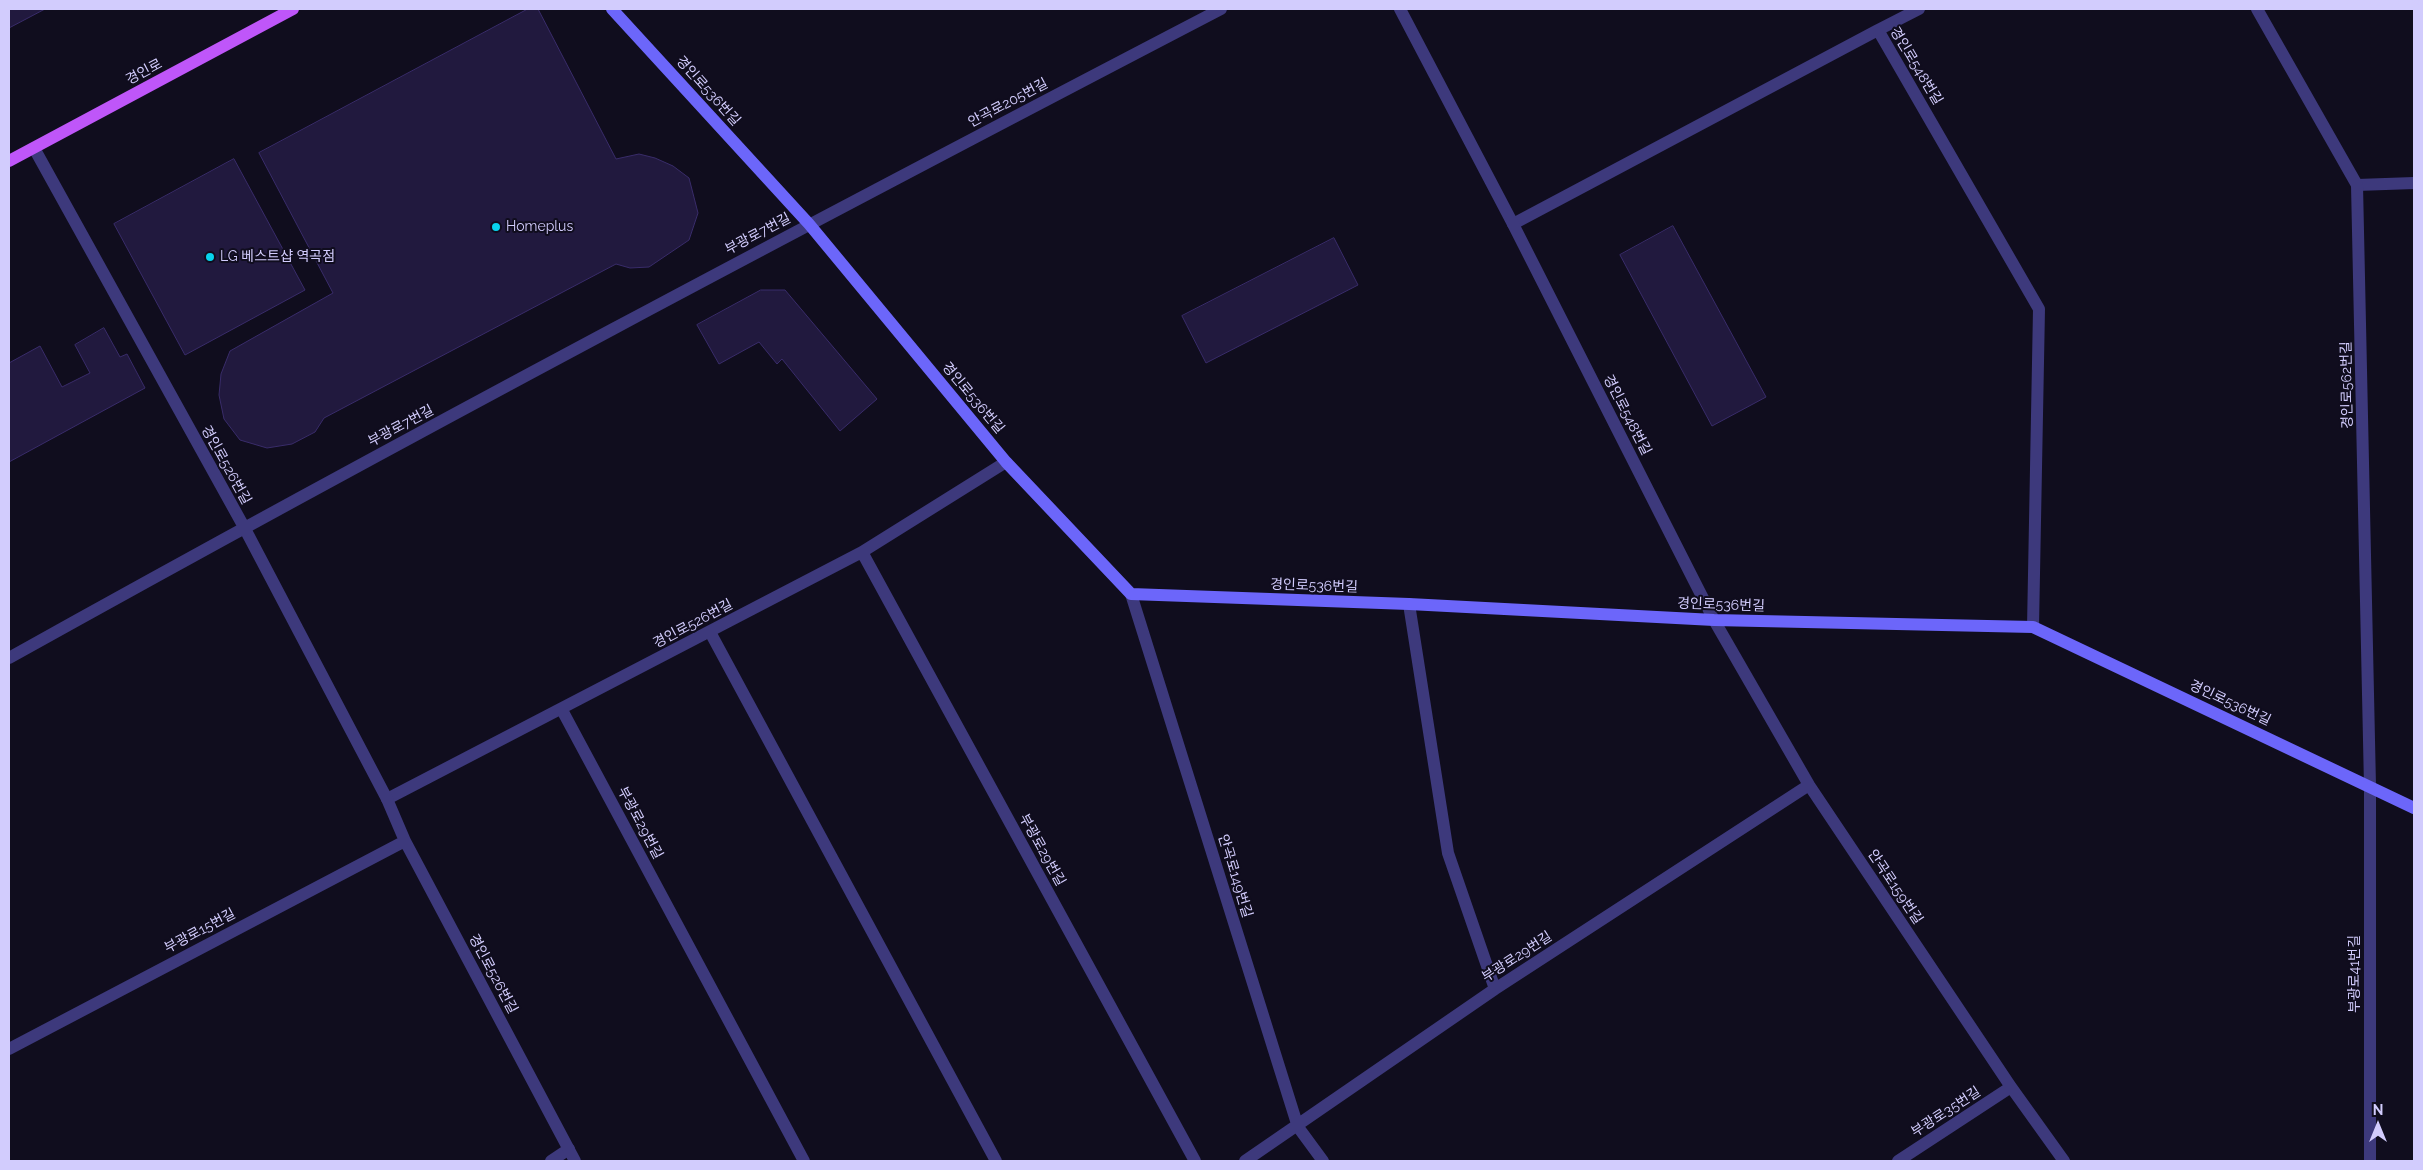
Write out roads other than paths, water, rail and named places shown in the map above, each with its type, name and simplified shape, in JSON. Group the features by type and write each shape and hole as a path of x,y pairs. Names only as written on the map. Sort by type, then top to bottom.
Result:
{"main road":[{"name":"경인로","path":"9,162 292,9"}],"street":[{"name":"경인로536번길","path":"612,9 809,224 1006,462 1131,594 1409,604 1714,620 2033,627 2414,808"},
{"name":"안곡로205번길","path":"809,224 1221,9"},
{"name":"경인로548번길","path":"1400,9 1513,224 1714,620"},
{"path":"1878,30 1919,9"},
{"name":"경인로562번길","path":"2256,9 2357,185 2370,786"},
{"name":"경인로548번길","path":"1513,224 1878,30 2039,309 2033,627"},
{"name":"경인로526번길","path":"34,148 244,527 387,799 405,841 575,1161"},
{"path":"2357,185 2414,183"},
{"name":"부광로7번길","path":"9,658 244,527 809,224"},
{"name":"경인로526번길","path":"387,799 562,710 862,552 1006,462"},
{"name":"부광로29번길","path":"862,552 1195,1161"},
{"name":"안곡로149번길","path":"1131,594 1298,1126 1323,1161"},
{"path":"1409,604 1448,853 1495,989"},
{"name":"안곡로159번길","path":"1714,620 1810,785 2010,1087 2064,1161"},
{"path":"710,632 996,1161"},
{"name":"부광로29번길","path":"562,710 804,1161"},
{"name":"부광로29번길","path":"1245,1161 1495,989 1810,785"},
{"name":"부광로41번길","path":"2370,786 2370,1161"},
{"name":"부광로15번길","path":"9,1049 405,841"},
{"name":"부광로35번길","path":"1898,1161 2010,1087"},
{"path":"551,1161 569,1149"}],"place":[{"name":"Homeplus","path":"496,227"},
{"name":"LG 베스트샵 역곡점","path":"210,257"}]}
